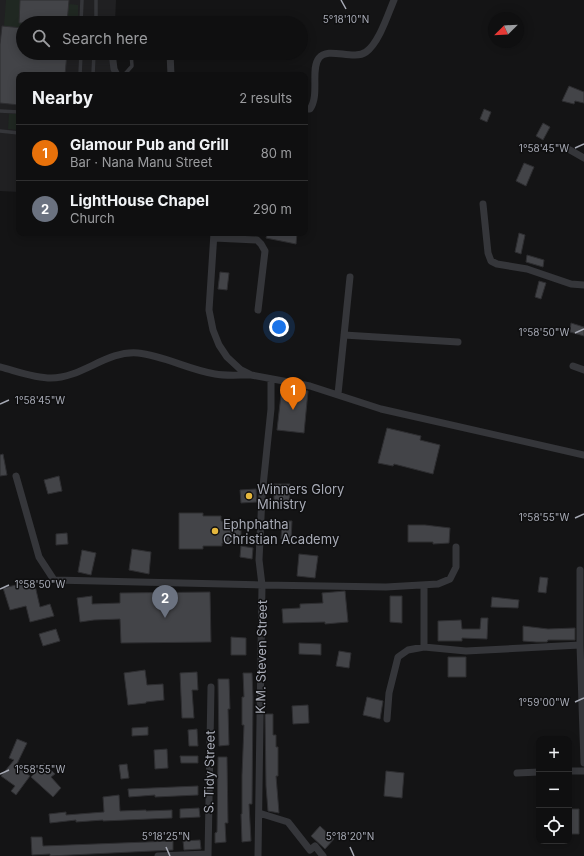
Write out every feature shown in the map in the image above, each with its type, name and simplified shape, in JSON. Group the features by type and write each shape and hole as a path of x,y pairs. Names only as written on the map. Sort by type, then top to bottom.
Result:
{"street":[{"path":"308,109 313,106 316,65 320,56 325,53 360,55 366,52 378,36 394,0"},
{"path":"113,60 116,72"},
{"path":"170,60 170,72"},
{"path":"570,150 584,158"},
{"path":"483,204 490,261 497,264 527,269 571,284 584,285"},
{"path":"214,236 209,310 213,330 219,345 227,357 241,370 251,376"},
{"path":"223,236 257,240 265,251 258,310"},
{"path":"338,394 350,277"},
{"path":"344,335 458,342"},
{"path":"0,367 33,376 51,378 71,374 103,360 122,354 137,353 159,357 215,374 251,376 310,386 380,409 584,455"},
{"path":"573,366 584,370"},
{"path":"271,379 271,409 262,496 259,560 262,585 386,587 438,584 450,579 456,567 456,547"},
{"name":"K.M. Steven Street","path":"16,476 39,557 54,580 262,585 258,856"},
{"path":"580,570 580,645 584,763"},
{"path":"424,585 424,647"},
{"path":"388,719 389,692 398,657 408,650 424,647 466,651 580,645"},
{"name":"S. Tidy Street","path":"208,855 211,687"},
{"path":"572,771 584,771"},
{"path":"517,773 536,772"},
{"path":"259,813 288,822 310,853 315,846 323,856"},
{"path":"158,856 208,855"}],"lane":[{"path":"81,16 82,0"},
{"path":"96,0 96,16"},
{"path":"80,72 81,60"},
{"path":"93,72 94,60"},
{"path":"127,72 132,66 132,60"},
{"path":"0,111 16,112"},
{"path":"0,131 16,133"}],"shaded area":[{"path":"0,0 116,0 115,16 16,16 16,60 113,60 112,72 16,72 16,192 0,191"},
{"path":"6,0 20,0 19,16 16,16 16,27 4,26"},
{"path":"69,4 78,5 78,16 58,16 68,9"},
{"path":"9,114 16,114 16,130 8,129"}],"building":[{"path":"20,0 69,0 68,16 19,16"},
{"path":"2,26 16,27 16,60 66,60 65,72 16,72 16,105 0,103 0,44"},
{"path":"569,86 584,92 584,103 575,101 574,104 562,101"},
{"path":"484,109 491,112 487,122 480,119"},
{"path":"543,123 550,127 543,140 536,136"},
{"path":"524,163 534,167 526,186 516,181"},
{"path":"519,233 525,235 521,254 515,252"},
{"path":"267,236 297,236 296,244 266,238"},
{"path":"527,255 544,260 543,267 526,262"},
{"path":"220,272 229,273 227,290 218,289"},
{"path":"539,281 546,283 541,299 535,297"},
{"path":"571,323 584,327 584,336 570,332"},
{"path":"282,386 308,391 304,433 277,430"},
{"path":"387,428 421,436 420,440 440,445 433,474 394,464 393,466 378,463"},
{"path":"3,454 7,475 0,476 0,455"},
{"path":"59,476 62,491 48,494 44,480"},
{"path":"274,484 290,484 289,505 274,504"},
{"name":"Winners Glory Ministry","path":"256,489 257,502 241,503 240,490"},
{"path":"179,513 203,513 203,516 221,516 221,521 241,522 241,543 222,543 222,546 203,546 203,549 179,549"},
{"path":"282,521 292,521 291,540 281,539"},
{"path":"408,525 425,525 450,528 449,543 433,544 433,542 408,542"},
{"path":"67,533 68,544 56,545 56,534"},
{"path":"241,546 253,548 252,559 240,557"},
{"path":"132,549 151,552 149,574 129,570"},
{"path":"82,550 96,553 91,575 78,572"},
{"path":"299,554 318,556 315,578 297,576"},
{"path":"540,577 548,578 546,593 538,592"},
{"path":"34,581 40,607 50,604 54,616 30,622 26,606 10,610 3,588"},
{"path":"345,591 348,622 325,624 325,622 283,623 282,609 300,608 300,604 323,603 322,593"},
{"path":"210,592 211,642 121,643 120,619 80,622 77,598 92,596 92,604 120,603 120,593"},
{"path":"390,596 402,596 402,623 390,622"},
{"path":"492,597 519,600 518,608 491,607"},
{"path":"481,618 488,618 487,639 462,638 462,641 438,641 438,621 461,620 462,629 480,629"},
{"path":"523,626 548,629 575,628 575,640 548,640 547,642 523,641"},
{"path":"56,629 60,641 43,646 39,634"},
{"path":"231,637 246,638 246,655 231,655"},
{"path":"299,643 321,644 321,655 299,654"},
{"path":"339,651 351,653 349,668 336,666"},
{"path":"448,657 466,657 466,677 448,677"},
{"path":"145,670 147,685 163,684 164,700 128,705 124,673"},
{"path":"197,672 198,690 192,690 194,718 182,718 180,673"},
{"path":"243,673 252,673 253,697 252,804 249,804 251,841 242,842 241,814 244,725 242,725 242,697 244,697"},
{"path":"218,679 229,679 230,709 228,709 229,745 219,746"},
{"path":"367,697 383,701 380,719 363,715"},
{"path":"308,705 309,723 293,724 292,706"},
{"path":"265,714 273,714 273,735 276,735 276,747 278,747 278,776 276,776 279,813 268,811 266,786"},
{"path":"148,727 148,735 132,736 132,728"},
{"path":"197,729 198,746 189,746 188,730"},
{"path":"17,739 27,743 16,766 30,776 16,795 11,791 15,786 1,776 14,760 9,758"},
{"path":"167,749 168,768 155,769 154,750"},
{"path":"180,756 198,756 198,763 181,763"},
{"path":"218,757 227,757 228,823 225,823 226,842 215,843 215,833 217,832"},
{"path":"44,763 55,774 51,777 61,788 53,797 31,777"},
{"path":"127,764 129,778 121,779 119,765"},
{"path":"386,771 404,773 402,798 384,796"},
{"path":"198,786 198,795 155,797 155,795 129,797 128,789"},
{"path":"119,795 120,811 172,810 172,818 76,822 76,820 50,823 49,814 66,812 66,815 104,812 103,797"},
{"path":"199,808 200,817 180,818 180,809"},
{"path":"572,809 579,809 579,834 572,834"},
{"path":"320,826 334,839 325,849 311,836"},
{"path":"31,837 42,837 43,846 173,841 173,850 50,856 50,854 32,855"},
{"path":"200,840 201,849 184,850 183,841"}],"place":[{"name":"Glamour Pub and Grill","path":"293,410"},
{"name":"Winners Glory Ministry","path":"249,496"},
{"name":"Ephphatha Christian Academy","path":"215,531"},
{"name":"LightHouse Chapel","path":"165,618"}]}
